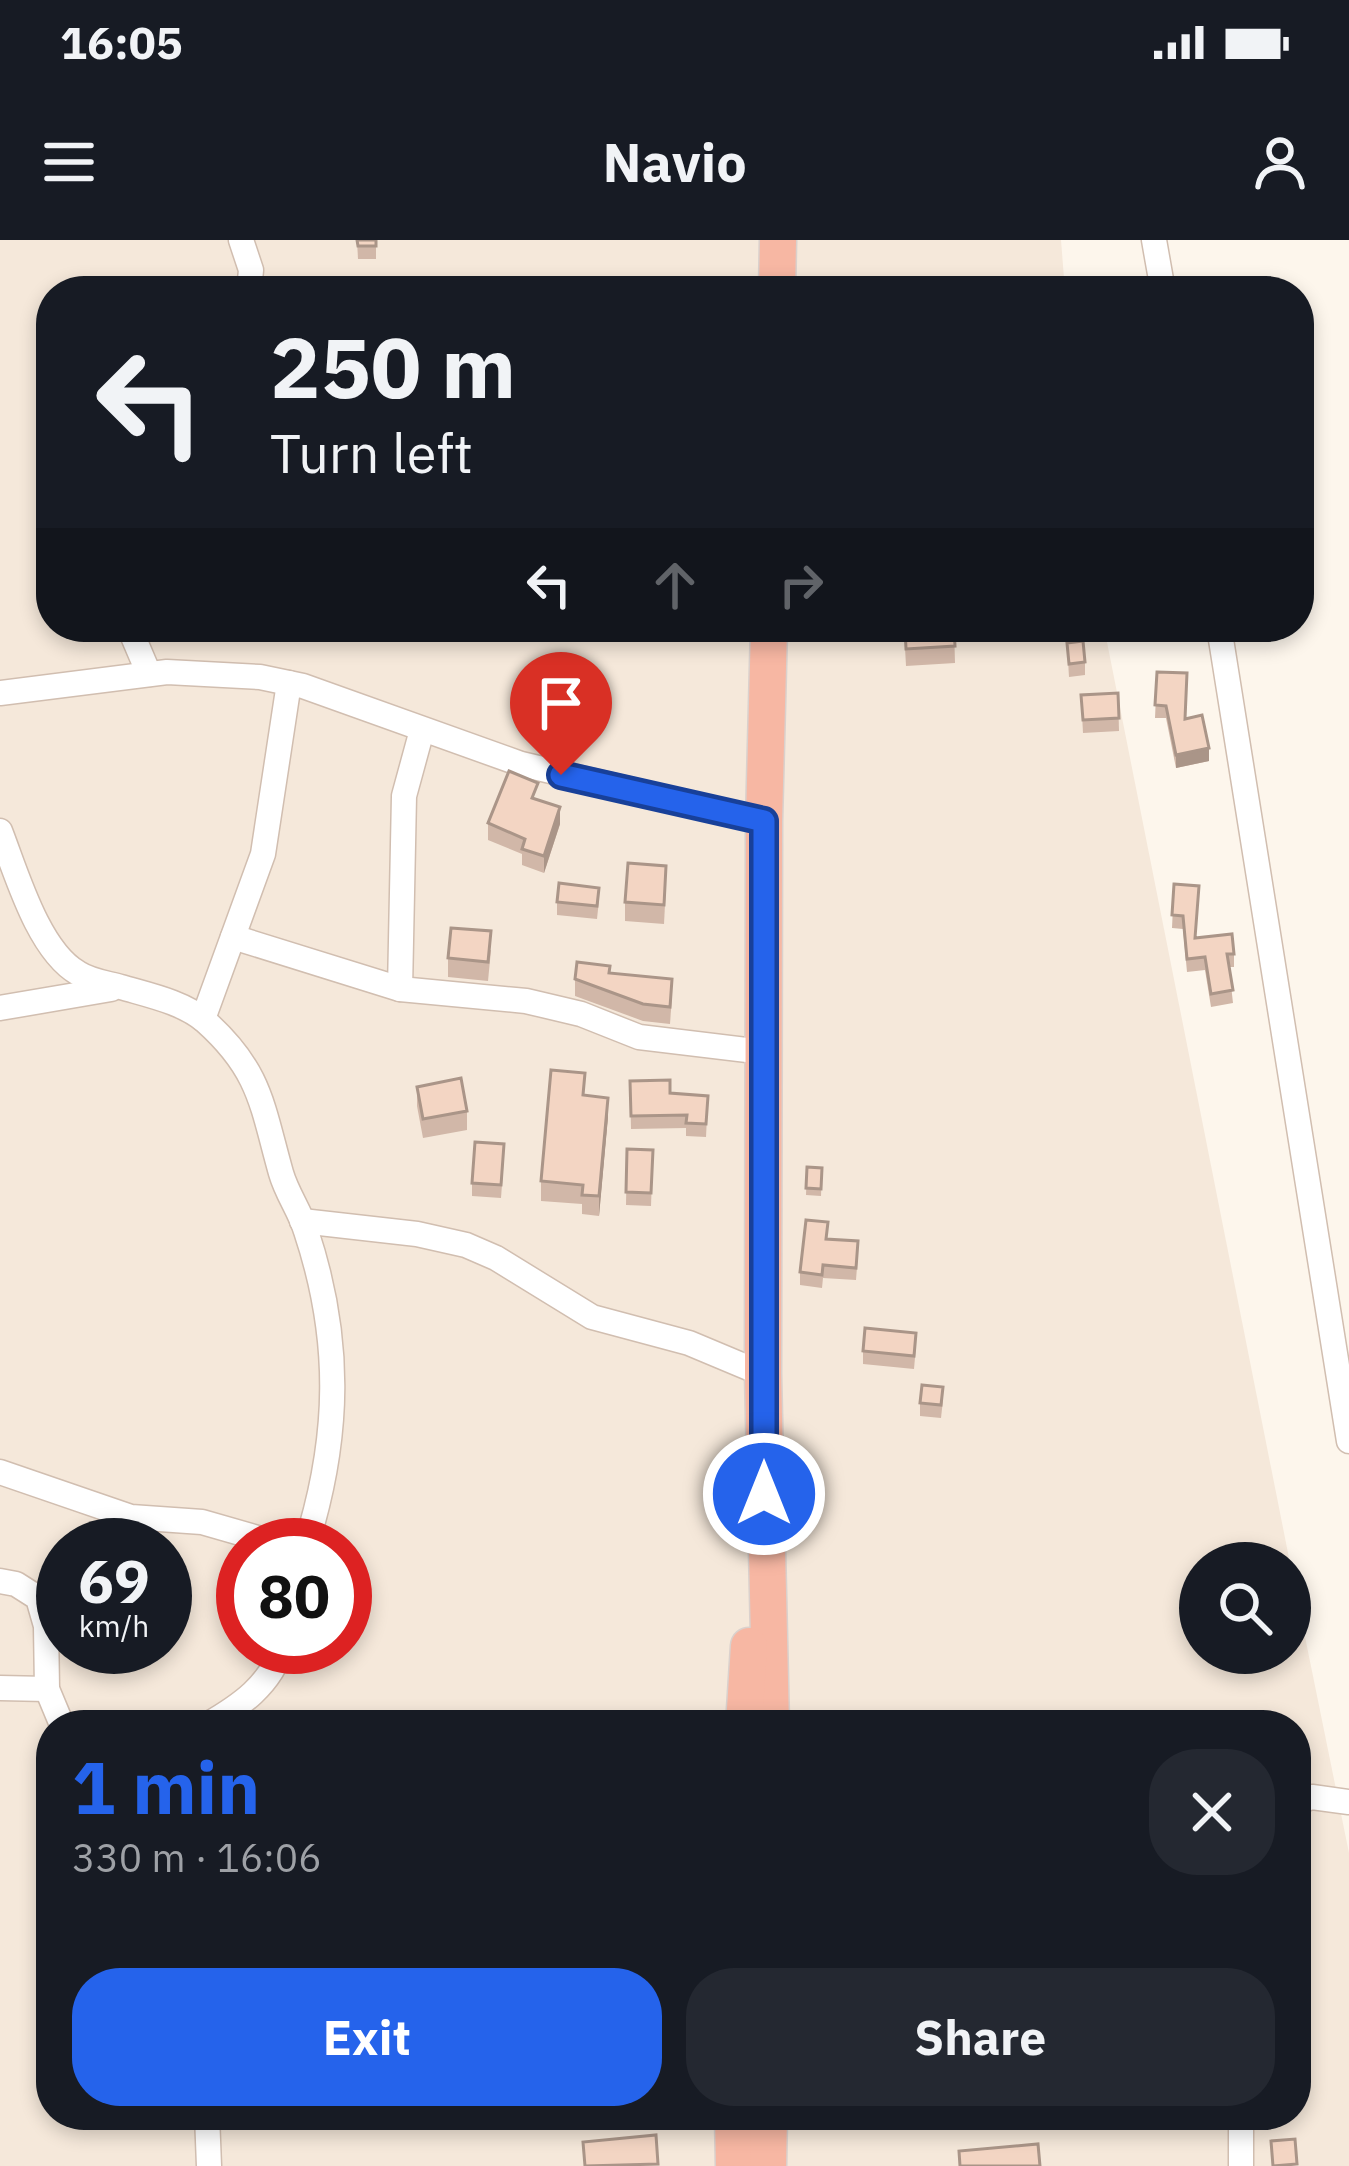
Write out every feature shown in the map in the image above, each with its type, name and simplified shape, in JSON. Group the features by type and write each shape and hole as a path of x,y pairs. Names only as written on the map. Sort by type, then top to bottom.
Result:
{"highway":[{"path":"777,276 778,240"},
{"path":"770,642 764,821 764,1494 771,1710"},
{"path":"745,1710 764,1494"},
{"path":"733,2130 734,2166"},
{"path":"769,2166 770,2130"}],"street":[{"path":"241,240 250,276"},
{"path":"1154,240 1160,276"},
{"path":"135,642 149,674"},
{"path":"1221,642 1349,1441"},
{"path":"0,693 149,674 214,672 289,683 521,764 764,821"},
{"path":"203,1019 268,829 289,683"},
{"path":"400,989 404,796 422,730"},
{"path":"0,831 31,907 60,959 76,972 161,998 203,1019 250,1072 261,1094 281,1174 302,1221 332,1340 334,1414 329,1460 313,1518"},
{"path":"233,937 400,989 526,1001 581,1013 639,1037 764,1052"},
{"path":"0,1008 120,987"},
{"path":"302,1221 417,1234 466,1245 592,1317 689,1343 764,1374"},
{"path":"0,1472 131,1517 216,1526"},
{"path":"0,1581 16,1584 38,1598 46,1626 47,1688 56,1710"},
{"path":"232,1710 269,1674"},
{"path":"0,1688 47,1688"},
{"path":"1311,1797 1349,1802"},
{"path":"207,2130 208,2166"},
{"path":"1241,2130 1241,2166"}],"shaded area":[{"path":"0,240 1061,240 1064,276 36,276 36,642 1107,642 1286,1542 1179,1542 1179,1674 1311,1674 1311,1666 1349,1853 1349,2166 0,2166"}],"building":[{"path":"357,240 376,240 376,246 358,246"},
{"path":"906,642 955,642 955,646 906,649"},
{"path":"1083,642 1085,662 1069,664 1067,643"},
{"path":"1157,672 1187,673 1185,719 1202,715 1209,748 1176,755 1166,706 1155,705"},
{"path":"1118,693 1119,718 1083,720 1081,695"},
{"path":"509,771 538,783 532,798 560,807 544,856 522,849 525,839 488,823"},
{"path":"628,863 666,866 664,905 625,902"},
{"path":"559,883 599,888 597,906 557,902"},
{"path":"1174,884 1199,886 1195,938 1232,934 1234,954 1227,954 1233,990 1211,994 1205,957 1187,959 1183,916 1172,915"},
{"path":"451,928 491,931 488,962 448,958"},
{"path":"577,962 610,966 609,973 672,979 670,1007 643,1004 575,979"},
{"path":"551,1070 585,1073 583,1095 608,1098 599,1196 582,1195 583,1185 541,1181"},
{"path":"461,1078 467,1111 423,1119 417,1087"},
{"path":"670,1080 670,1093 708,1096 706,1124 686,1123 687,1115 631,1116 630,1081"},
{"path":"475,1142 504,1144 501,1185 472,1183"},
{"path":"627,1149 653,1150 651,1193 626,1192"},
{"path":"807,1167 822,1168 821,1189 806,1188"},
{"path":"806,1220 828,1222 826,1239 858,1241 856,1268 823,1265 822,1275 800,1272"},
{"path":"865,1328 916,1333 914,1356 863,1351"},
{"path":"922,1385 943,1387 941,1405 920,1403"},
{"path":"656,2135 658,2164 585,2166 583,2142"},
{"path":"1295,2139 1297,2164 1273,2166 1271,2141"},
{"path":"1038,2144 1040,2166 960,2166 959,2151"}],"route":[{"path":"561,775 764,821 764,1494"}]}
